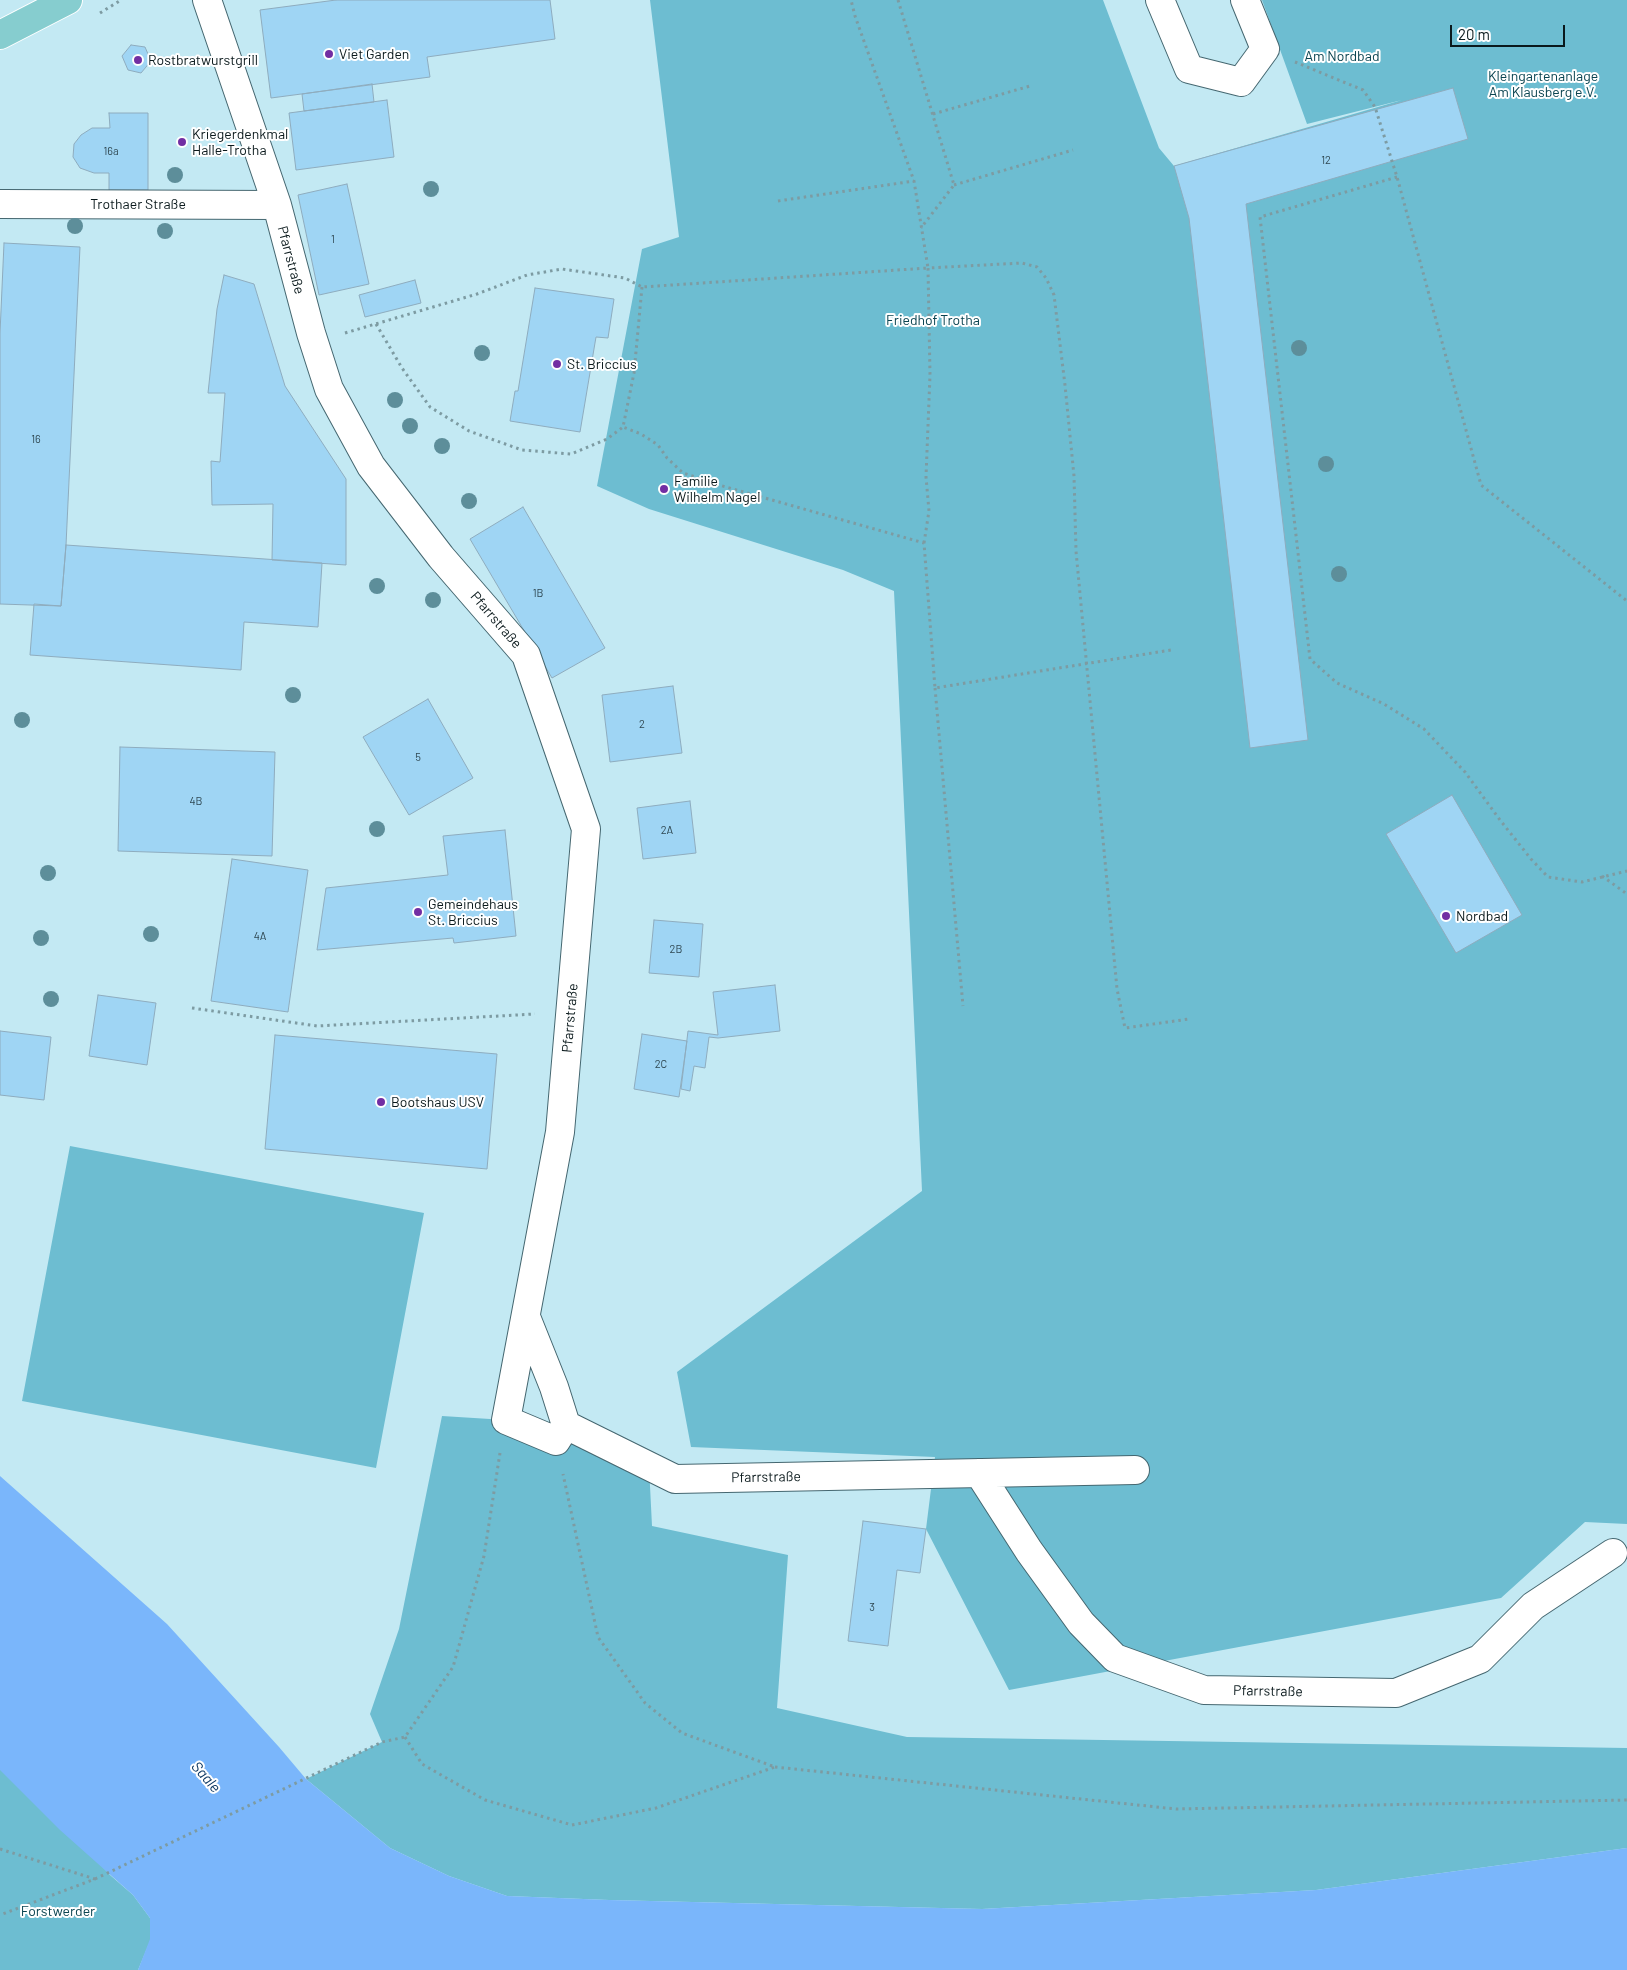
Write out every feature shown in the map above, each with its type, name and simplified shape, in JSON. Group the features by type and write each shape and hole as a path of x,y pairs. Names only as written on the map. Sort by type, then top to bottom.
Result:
{"main road":[{"path":"0,35 68,0"}],"street":[{"name":"Pfarrstraße","path":"207,0 277,205 313,342 329,389 371,466 441,557 526,655 586,829 560,1132 506,1420 561,1433 675,1479 1135,1470"},
{"path":"1160,0 1190,69 1241,82 1265,49 1245,0"},
{"name":"Trothaer Straße","path":"0,204 277,205"},
{"path":"526,1318 554,1387 561,1433"},
{"name":"Pfarrstraße","path":"978,1473 1029,1551 1081,1623 1115,1658 1204,1690 1396,1693 1480,1659 1534,1606 1613,1553"}],"path":[{"path":"851,0 914,181 928,268 930,375 926,477 929,511 924,543 962,1006"},
{"path":"898,0 954,185"},
{"path":"1265,49 1363,90 1375,107 1397,177 1480,485 1627,601"},
{"path":"933,114 1030,86"},
{"path":"921,228 954,185 1072,150"},
{"path":"1397,177 1260,217 1310,659 1337,682 1384,704 1424,730 1466,772 1500,820 1548,877 1582,882 1627,871"},
{"path":"778,201 914,181"},
{"path":"313,342 477,294 527,275 562,269 625,278 642,287 1022,263 1037,267 1046,278 1054,295 1066,385 1074,476 1076,551 1117,989 1125,1028 1189,1019"},
{"path":"376,324 402,368 430,407 469,431 522,450 571,454 607,439 623,427 634,373 642,287"},
{"path":"623,427 641,434 658,445 667,458 683,473 924,543"},
{"path":"935,688 1171,650"},
{"path":"1602,876 1627,894"},
{"path":"192,1008 317,1026 571,1012"},
{"path":"0,1915 96,1879 382,1742 405,1737 453,1667 484,1556 506,1420"},
{"path":"561,1433 598,1637 645,1703 682,1733 775,1766 1176,1809 1627,1800"},
{"path":"405,1737 422,1764 485,1800 572,1825 656,1808 775,1766"},
{"path":"0,1849 96,1879"}],"green space":[{"path":"650,0 1103,0 1159,148 1174,166 1402,100 1307,124 1262,0 1627,0 1627,1524 1585,1522 1501,1598 1009,1690 926,1529 935,1457 691,1447 677,1372 922,1191 894,591 843,570 649,509 597,486 642,249 679,237"},
{"path":"70,1146 424,1213 376,1468 22,1401"},
{"path":"442,1416 506,1420 556,1441 566,1425 649,1466 652,1526 788,1555 777,1708 907,1737 1627,1748 1627,1848 1316,1890 982,1909 507,1896 449,1876 390,1848 306,1779 382,1742 370,1714 399,1629"},
{"name":"Forstwerder","path":"0,1752 110,1875 133,1895 150,1918 151,1939 138,1970 0,1970"}],"water":[{"name":"Saale","path":"0,1476 167,1624 306,1779 390,1848 449,1876 507,1896 982,1909 1316,1890 1627,1848 1627,1970 138,1970 150,1939 150,1918 133,1895 60,1830 0,1770"}],"building":[{"path":"336,0 550,0 555,39 427,57 430,77 271,98 260,10"},
{"path":"131,45 145,47 151,61 141,73 128,70 122,56"},
{"path":"372,84 374,102 304,111 302,94"},
{"path":"1453,88 1468,139 1246,204 1308,740 1250,748 1189,218 1174,166"},
{"path":"387,100 394,157 296,170 289,113"},
{"path":"109,113 148,113 148,190 109,190 109,173 94,173 80,168 73,157 74,144 81,135 92,128 110,128"},
{"path":"347,184 369,284 319,295 298,195"},
{"path":"4,243 80,247 66,545 61,606 0,604 0,333"},
{"path":"224,275 254,284 285,386 346,479 346,565 272,560 273,504 212,505 211,461 220,462 225,393 208,393 217,309"},
{"path":"415,280 421,303 365,317 359,295"},
{"name":"St. Briccius","path":"535,288 614,299 608,338 596,337 580,432 510,421 515,391 518,391"},
{"path":"523,507 605,648 552,678 470,539"},
{"path":"66,545 322,563 318,627 244,622 241,670 30,655 34,604 61,606"},
{"path":"673,686 682,753 610,762 602,695"},
{"path":"428,699 473,778 409,815 363,737"},
{"path":"120,747 275,752 272,856 118,851"},
{"path":"1452,795 1522,915 1456,953 1386,834"},
{"path":"690,801 696,853 643,859 637,808"},
{"name":"Gemeindehaus St. Briccius","path":"505,830 516,936 454,943 453,938 317,950 326,888 448,875 443,836"},
{"path":"232,859 308,870 288,1012 211,1001"},
{"path":"654,920 703,924 699,977 649,973"},
{"path":"775,985 780,1031 718,1038 709,1037 705,1068 694,1066 690,1091 681,1089 688,1031 718,1035 713,992"},
{"path":"98,995 156,1003 147,1065 89,1056"},
{"path":"0,1031 51,1037 44,1100 0,1095"},
{"path":"642,1034 687,1041 679,1097 634,1089"},
{"name":"Bootshaus USV","path":"275,1035 497,1054 487,1169 265,1149"},
{"path":"863,1521 926,1529 920,1573 897,1570 888,1646 848,1641"}],"place":[{"name":"Viet Garden","path":"329,54"},
{"name":"Rostbratwurstgrill","path":"138,60"},
{"name":"Kriegerdenkmal Halle-Trotha","path":"182,142"},
{"name":"St. Briccius","path":"557,364"},
{"name":"Familie Wilhelm Nagel","path":"664,489"},
{"name":"Gemeindehaus St. Briccius","path":"418,912"},
{"name":"Nordbad","path":"1446,916"},
{"name":"Bootshaus USV","path":"381,1102"}],"park label":[{"name":"Am Nordbad","path":"1342,56"},
{"name":"Kleingartenanlage Am Klausberg e.V.","path":"1543,84"},
{"name":"Friedhof Trotha","path":"933,320"}]}
